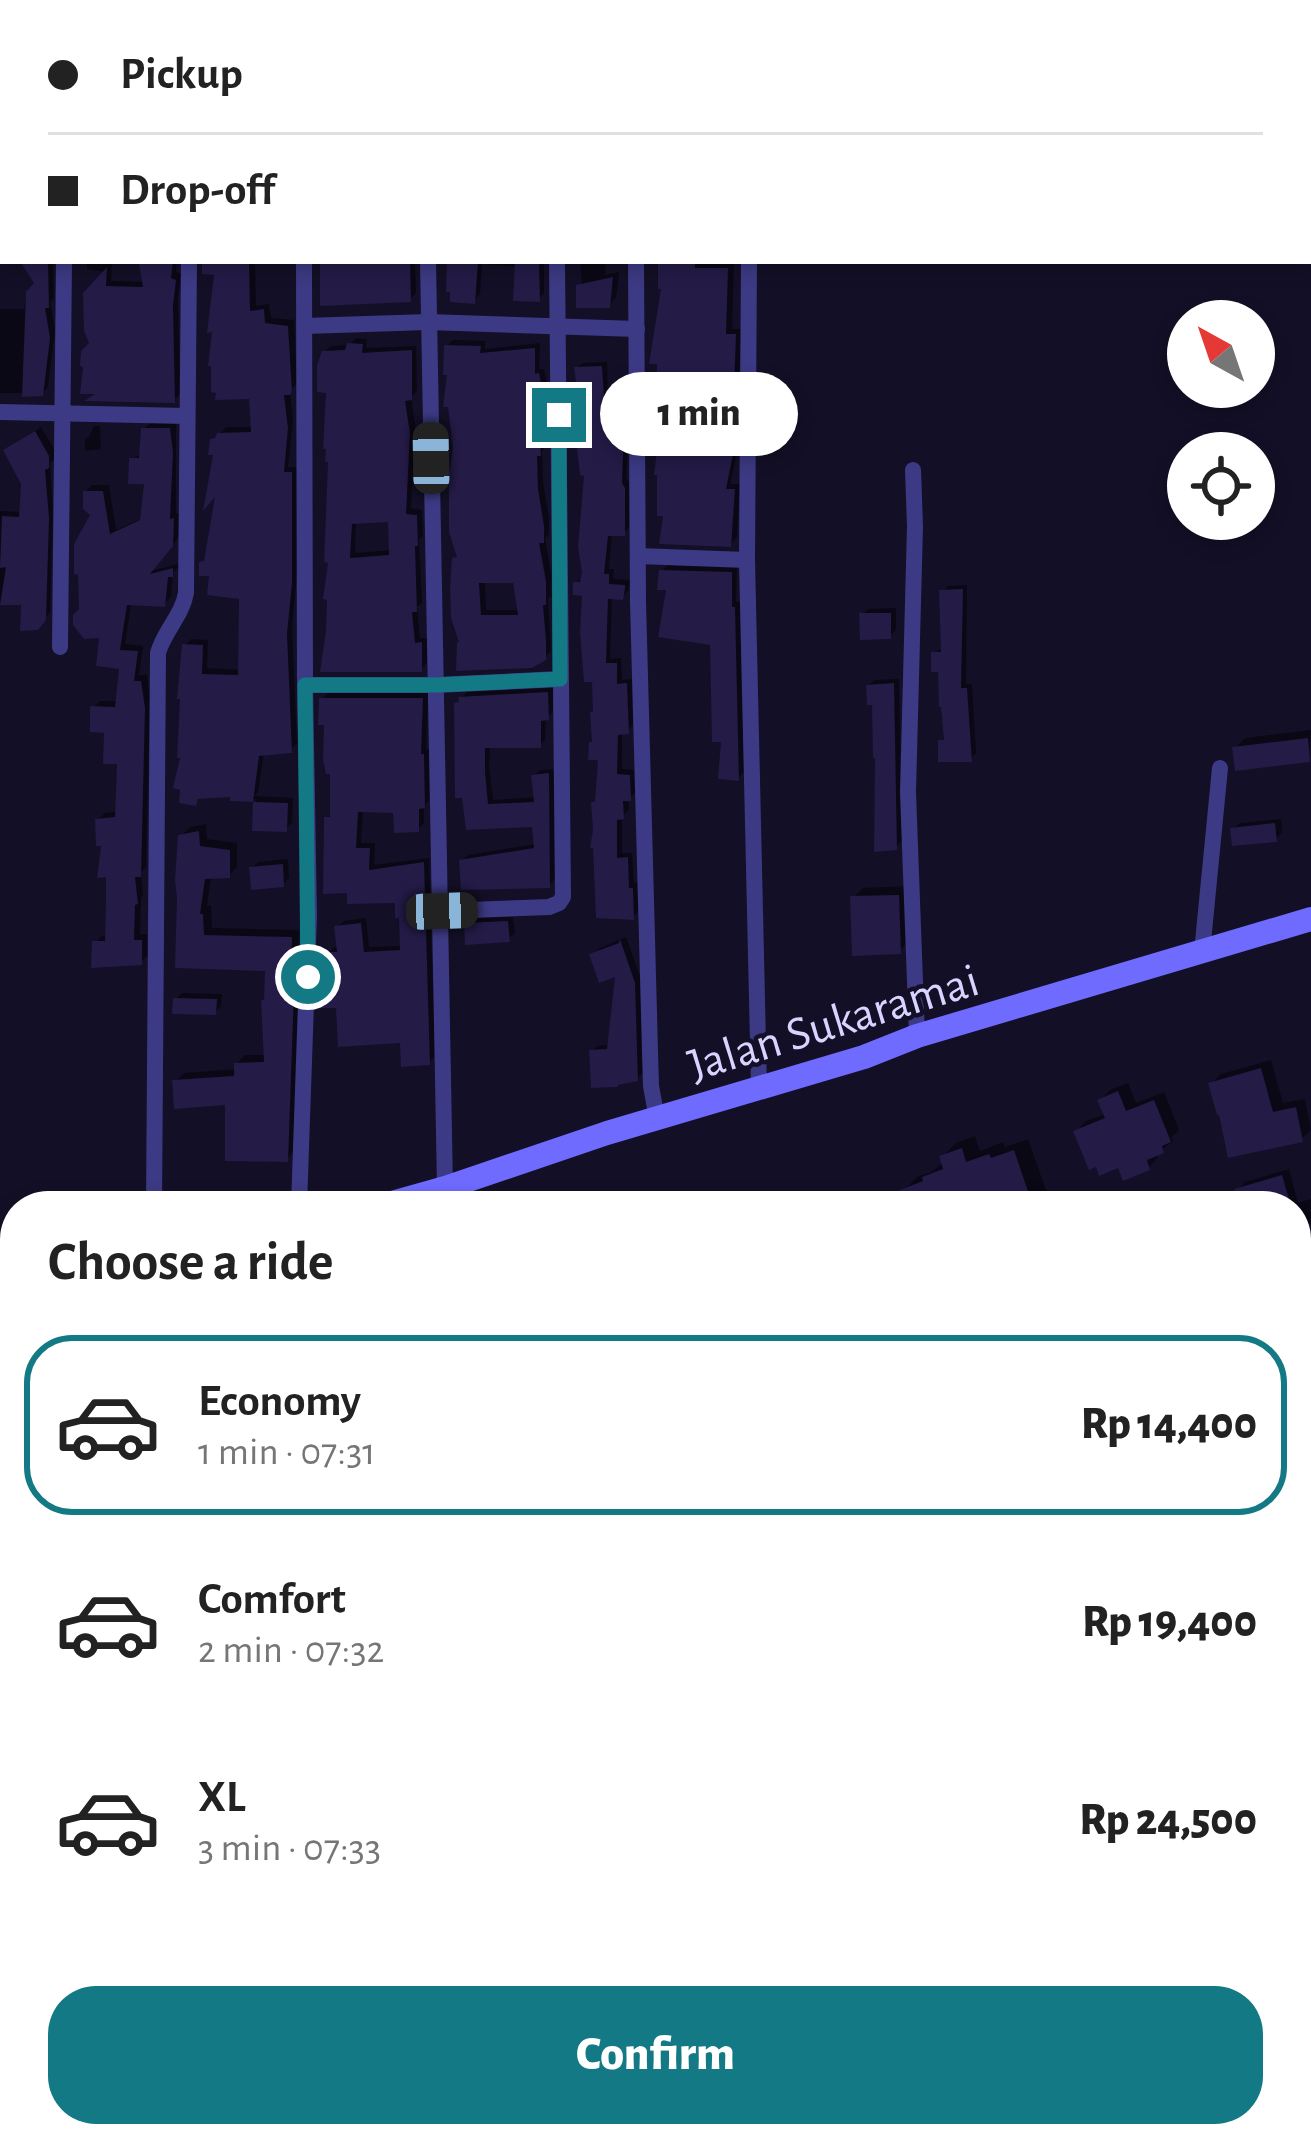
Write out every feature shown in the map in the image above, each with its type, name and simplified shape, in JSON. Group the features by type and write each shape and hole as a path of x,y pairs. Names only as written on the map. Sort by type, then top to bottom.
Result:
{"street":[{"path":"60,647 64,264"},
{"path":"154,1191 158,653 184,606 186,593 189,264"},
{"path":"300,1191 309,916 304,264"},
{"path":"428,264 445,1188"},
{"path":"442,911 549,907 563,897 557,264"},
{"path":"636,264 650,1051 657,1119"},
{"path":"749,264 747,560 759,1087"},
{"path":"305,326 428,322 637,328"},
{"path":"0,412 187,416"},
{"path":"913,470 908,792 916,1036"},
{"path":"638,556 747,560"},
{"path":"305,685 560,679"},
{"path":"1202,952 1220,768"},
{"name":"Jalan Sukaramai","path":"434,1191 864,1057 916,1036 1311,919"}],"building":[{"path":"22,264 48,264 49,308 45,308 50,338 43,396 22,397 26,292 34,283"},
{"path":"139,264 173,264 175,403 84,401 95,394 80,394 81,351 89,343 83,293 107,267 106,286 143,287"},
{"path":"202,264 249,264 250,311 264,309 265,323 288,326 292,392 284,395 288,428 284,472 292,472 287,634 292,753 259,756 253,802 230,801 230,797 198,799 196,806 179,803 180,790 173,788 180,758 177,699 182,644 203,645 202,674 238,675 239,599 207,595 209,576 199,576 215,497 203,511 213,455 208,455 210,439 217,433 251,432 249,399 215,400 216,393 211,392 212,332 207,333 214,275 202,274"},
{"path":"320,264 410,264 411,302 320,306"},
{"path":"447,264 478,264 475,304 450,302 450,292 446,292"},
{"path":"515,264 539,264 540,302 513,301"},
{"path":"658,264 728,268 726,334 736,334 733,418 725,454 733,454 726,489 735,489 731,547 659,544 663,516 657,516 654,475 663,402 656,402 657,364 649,364"},
{"path":"613,277 610,308 576,308 576,285"},
{"path":"347,343 363,344 362,353 412,350 412,400 405,401 410,433 406,514 417,515 417,612 412,612 415,643 422,642 422,672 320,672 326,631 328,462 323,449 326,393 317,392 317,365 322,351 345,350","holes":["388,522 389,555 350,558 352,524"]},
{"path":"444,345 481,346 480,353 535,348 535,374 539,373 546,406 546,426 539,427 541,456 537,456 544,526 544,543 539,543 546,581 546,660 532,668 456,671 459,642 451,618 450,588 452,558 457,557 449,532 453,448 448,407 443,407 447,375 443,375","holes":["479,583 513,583 518,615 481,615"]},
{"path":"602,366 604,397 611,397 610,425 624,423 625,536 608,536 604,574 609,574 609,584 625,585 623,600 608,599 606,663 617,663 617,684 627,683 629,734 618,735 617,774 630,775 631,801 623,801 624,819 617,820 617,858 628,857 634,920 596,918 590,848 598,760 588,760 592,682 584,682 582,596 573,595 573,582 580,582 582,572 578,547 584,476 580,475 577,448 574,367"},
{"path":"141,428 170,428 170,519 174,518 173,546 150,574 173,568 165,607 127,605 120,650 138,651 134,681 141,681 145,708 141,877 135,877 134,940 142,940 142,965 91,968 92,941 105,941 106,877 97,878 101,846 96,846 95,819 115,817 117,764 103,764 104,733 90,732 90,706 115,707 119,669 96,666 99,638 84,639 73,625 79,609 74,544 90,515 83,509 83,491 103,491 110,534 140,520 144,484 128,484 129,458 139,458"},
{"path":"35,431 49,456 45,470 49,518 46,620 38,630 20,631 21,605 0,605 6,567 0,568 2,516 19,517 21,484 3,450"},
{"path":"659,570 732,572 739,781 718,779 721,742 712,742 710,645 658,637 666,590 657,590"},
{"path":"963,589 961,688 967,688 972,762 938,762 938,740 944,740 938,672 931,672 931,652 941,652 939,590"},
{"path":"859,613 891,613 891,639 860,640"},
{"path":"894,683 897,850 874,852 875,758 866,685"},
{"path":"548,692 549,720 541,721 541,748 485,748 485,772 488,804 534,802 531,775 549,773 550,888 461,890 459,860 534,848 532,827 466,830 462,798 455,798 454,703 459,702 458,697"},
{"path":"319,698 423,698 425,808 419,809 419,832 394,833 393,813 358,812 356,848 370,848 369,870 424,862 430,1065 401,1067 400,1043 338,1047 336,1008 319,1008 320,964 325,964 325,952 337,952 334,926 361,923 364,952 400,950 395,903 347,904 347,893 323,894 330,774 323,760"},
{"path":"1308,738 1310,762 1235,771 1232,747"},
{"path":"253,802 288,803 287,832 252,831"},
{"path":"1275,823 1277,842 1232,846 1230,828"},
{"path":"199,831 200,846 230,850 230,878 205,879 200,914 204,935 292,937 288,1162 225,1161 225,1105 174,1109 172,1080 234,1076 234,1063 264,1062 261,1000 265,971 175,968 178,835"},
{"path":"283,864 284,887 251,890 249,867"},
{"path":"899,895 901,954 852,956 850,896"},
{"path":"508,921 510,942 465,945 464,923"},
{"path":"620,939 635,983 638,1081 591,1088 589,1050 607,1049 615,977 599,983 589,954"},
{"path":"173,998 217,999 216,1015 172,1014"},
{"path":"1261,1068 1273,1112 1296,1107 1303,1142 1228,1158 1208,1083"},
{"path":"1118,1091 1126,1111 1154,1100 1171,1142 1162,1146 1164,1153 1147,1160 1150,1170 1123,1181 1118,1168 1099,1176 1096,1167 1089,1170 1073,1131 1105,1118 1097,1100"},
{"path":"962,1148 966,1162 1014,1150 1028,1191 900,1191 943,1169 939,1156"},
{"path":"1282,1175 1287,1191 1235,1191"}],"route":[{"path":"308,977 305,685 560,679 559,415"}]}
